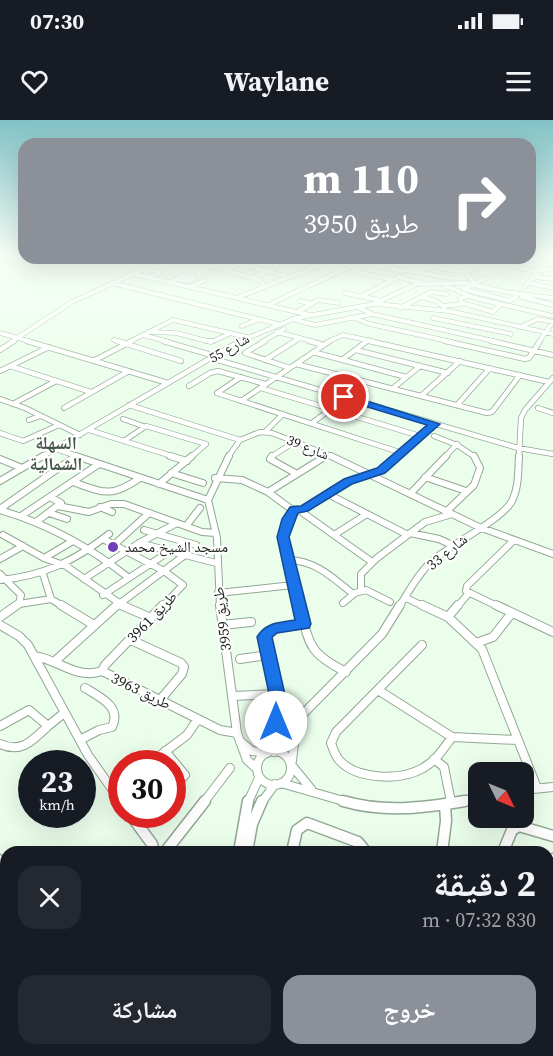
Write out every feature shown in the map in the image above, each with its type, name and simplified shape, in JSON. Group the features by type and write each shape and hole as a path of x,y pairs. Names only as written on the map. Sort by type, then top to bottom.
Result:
{"street":[{"path":"0,350 81,298"},
{"path":"172,298 278,324"},
{"path":"241,298 310,315"},
{"path":"270,304 282,298"},
{"path":"369,298 382,301"},
{"name":"شارع 55","path":"0,481 247,337 292,319 361,308 388,298"},
{"path":"400,308 420,298"},
{"path":"424,298 434,300 448,311"},
{"path":"463,303 460,298 464,298"},
{"path":"475,298 553,316"},
{"path":"494,298 511,302 515,298"},
{"name":"شارع 55","path":"539,298 553,304"},
{"path":"298,311 321,300 338,303"},
{"path":"300,301 312,304"},
{"path":"443,306 463,303 494,312"},
{"path":"374,304 448,311 553,334"},
{"path":"488,320 501,304"},
{"path":"361,308 372,314 553,355"},
{"path":"399,320 408,309"},
{"path":"292,319 315,325 372,314"},
{"path":"423,326 434,317 511,334"},
{"path":"354,318 365,323 517,358 529,358 553,322 538,319 519,327 504,344"},
{"path":"242,326 259,319"},
{"path":"95,360 171,320 247,337"},
{"path":"284,329 244,352 290,368"},
{"path":"150,331 174,332 211,342 231,333"},
{"path":"277,332 324,345"},
{"path":"0,333 168,383"},
{"path":"452,343 461,334"},
{"path":"143,335 435,424 518,447 553,454"},
{"path":"241,401 341,335 551,380"},
{"path":"265,360 300,339"},
{"path":"114,340 181,361"},
{"path":"342,360 368,340"},
{"path":"0,371 49,347"},
{"path":"356,350 448,373"},
{"path":"313,352 406,377"},
{"path":"421,396 460,361"},
{"path":"296,364 490,412 520,375"},
{"path":"9,366 91,392"},
{"path":"392,389 420,366"},
{"path":"457,405 490,368"},
{"path":"64,408 129,371"},
{"path":"189,386 216,371 241,377 331,409 420,436"},
{"path":"241,377 217,392 402,453"},
{"name":"شارع 33","path":"271,752 302,714 381,634 422,571 452,545 505,509 515,495 522,415 551,380"},
{"path":"13,404 56,381"},
{"path":"0,399 80,435"},
{"path":"129,405 240,440"},
{"path":"538,408 553,413"},
{"path":"312,423 331,409"},
{"path":"56,449 208,500 215,478 227,456 240,440 265,432 284,414"},
{"path":"29,420 40,416"},
{"path":"123,419 206,444 159,484"},
{"path":"346,672 318,656 309,643 287,560 283,532 299,510 353,479 381,471 435,424"},
{"path":"0,433 23,441 59,425"},
{"path":"124,441 143,426"},
{"path":"89,430 187,461"},
{"name":"شارع 39","path":"265,432 370,474 478,528 512,542 553,554"},
{"path":"343,603 357,592 361,574 372,562 428,520 449,512 479,477 480,471 472,454 457,444 434,436"},
{"path":"294,442 272,455 270,459 297,474"},
{"path":"410,494 457,444"},
{"path":"268,492 327,455"},
{"path":"0,510 76,456"},
{"path":"0,459 22,468"},
{"path":"21,516 99,464"},
{"path":"171,473 202,483"},
{"path":"426,477 466,491"},
{"path":"73,482 115,495 140,478"},
{"path":"215,478 242,480 268,492 299,510 372,562"},
{"path":"328,494 409,534 439,539 452,545"},
{"path":"36,522 61,502 50,497"},
{"name":"طريق 3959","path":"208,500 216,533 218,593 237,732 247,760 258,773"},
{"path":"58,506 87,512 100,507 124,504 206,534 216,533"},
{"path":"100,507 112,512"},
{"path":"186,526 200,508"},
{"path":"0,510 36,522 73,541 109,562 129,578"},
{"path":"50,513 67,519"},
{"path":"116,544 149,513"},
{"path":"334,535 366,514"},
{"path":"84,579 139,543 177,523"},
{"path":"144,530 196,545"},
{"path":"3,535 44,558 66,566 118,604 151,618"},
{"name":"طريق 3961","path":"89,550 106,536 183,585 104,666 102,672"},
{"path":"44,558 73,541"},
{"path":"512,542 467,586 466,591 468,594 553,632"},
{"path":"139,543 216,562"},
{"path":"0,559 24,546"},
{"path":"4,580 44,574 66,566 89,550"},
{"path":"104,595 170,551"},
{"path":"54,662 118,604 185,555"},
{"path":"287,560 311,561 357,592 374,592 390,602"},
{"path":"0,574 21,595 19,604"},
{"path":"44,574 45,588 51,599 94,625"},
{"path":"218,593 293,585"},
{"path":"448,617 468,594"},
{"path":"406,598 448,617 482,650 537,788"},
{"path":"0,617 19,604 51,599"},
{"path":"476,643 493,637 511,614"},
{"path":"222,626 251,622"},
{"path":"276,722 280,712 264,637 274,628 304,624"},
{"path":"0,625 23,638 64,713 108,782"},
{"path":"131,640 183,664 182,674 160,700"},
{"path":"422,645 336,732 331,743 338,759 355,771 384,776 419,770 434,759 452,736"},
{"path":"240,659 268,655"},
{"name":"طريق 3963","path":"34,656 84,675 102,672 214,727 227,732 237,732"},
{"path":"80,740 99,730 112,727 117,714 114,708 85,687"},
{"path":"378,690 452,736 517,740"},
{"path":"232,696 277,694"},
{"path":"0,726 29,710 48,726"},
{"path":"0,744 11,750 19,749 64,713"},
{"path":"248,846 261,800 278,784 290,777 295,735 302,714"},
{"path":"166,750 187,735 198,719"},
{"path":"237,732 252,751 285,755 311,789"},
{"path":"240,846 248,801 258,773 260,759 271,752"},
{"path":"434,759 444,767 448,804 443,846"},
{"path":"170,846 230,768"},
{"path":"258,773 278,784 311,789 351,803 381,809 448,804 468,800"},
{"path":"534,788 553,787"},
{"path":"293,846 296,829 306,823 358,842 361,846"},
{"path":"505,846 512,830 519,826 553,836"},
{"path":"140,828 152,846"}],"place":[{"name":"مسجد الشيخ محمد","path":"113,547"}],"district":[{"name":"السهلة الشمالية","path":"56,453"}],"route":[{"path":"276,722 280,715 280,708 264,637 274,628 304,624 283,537 288,519 294,510 304,509 348,481 381,471 435,424 344,397"}]}
